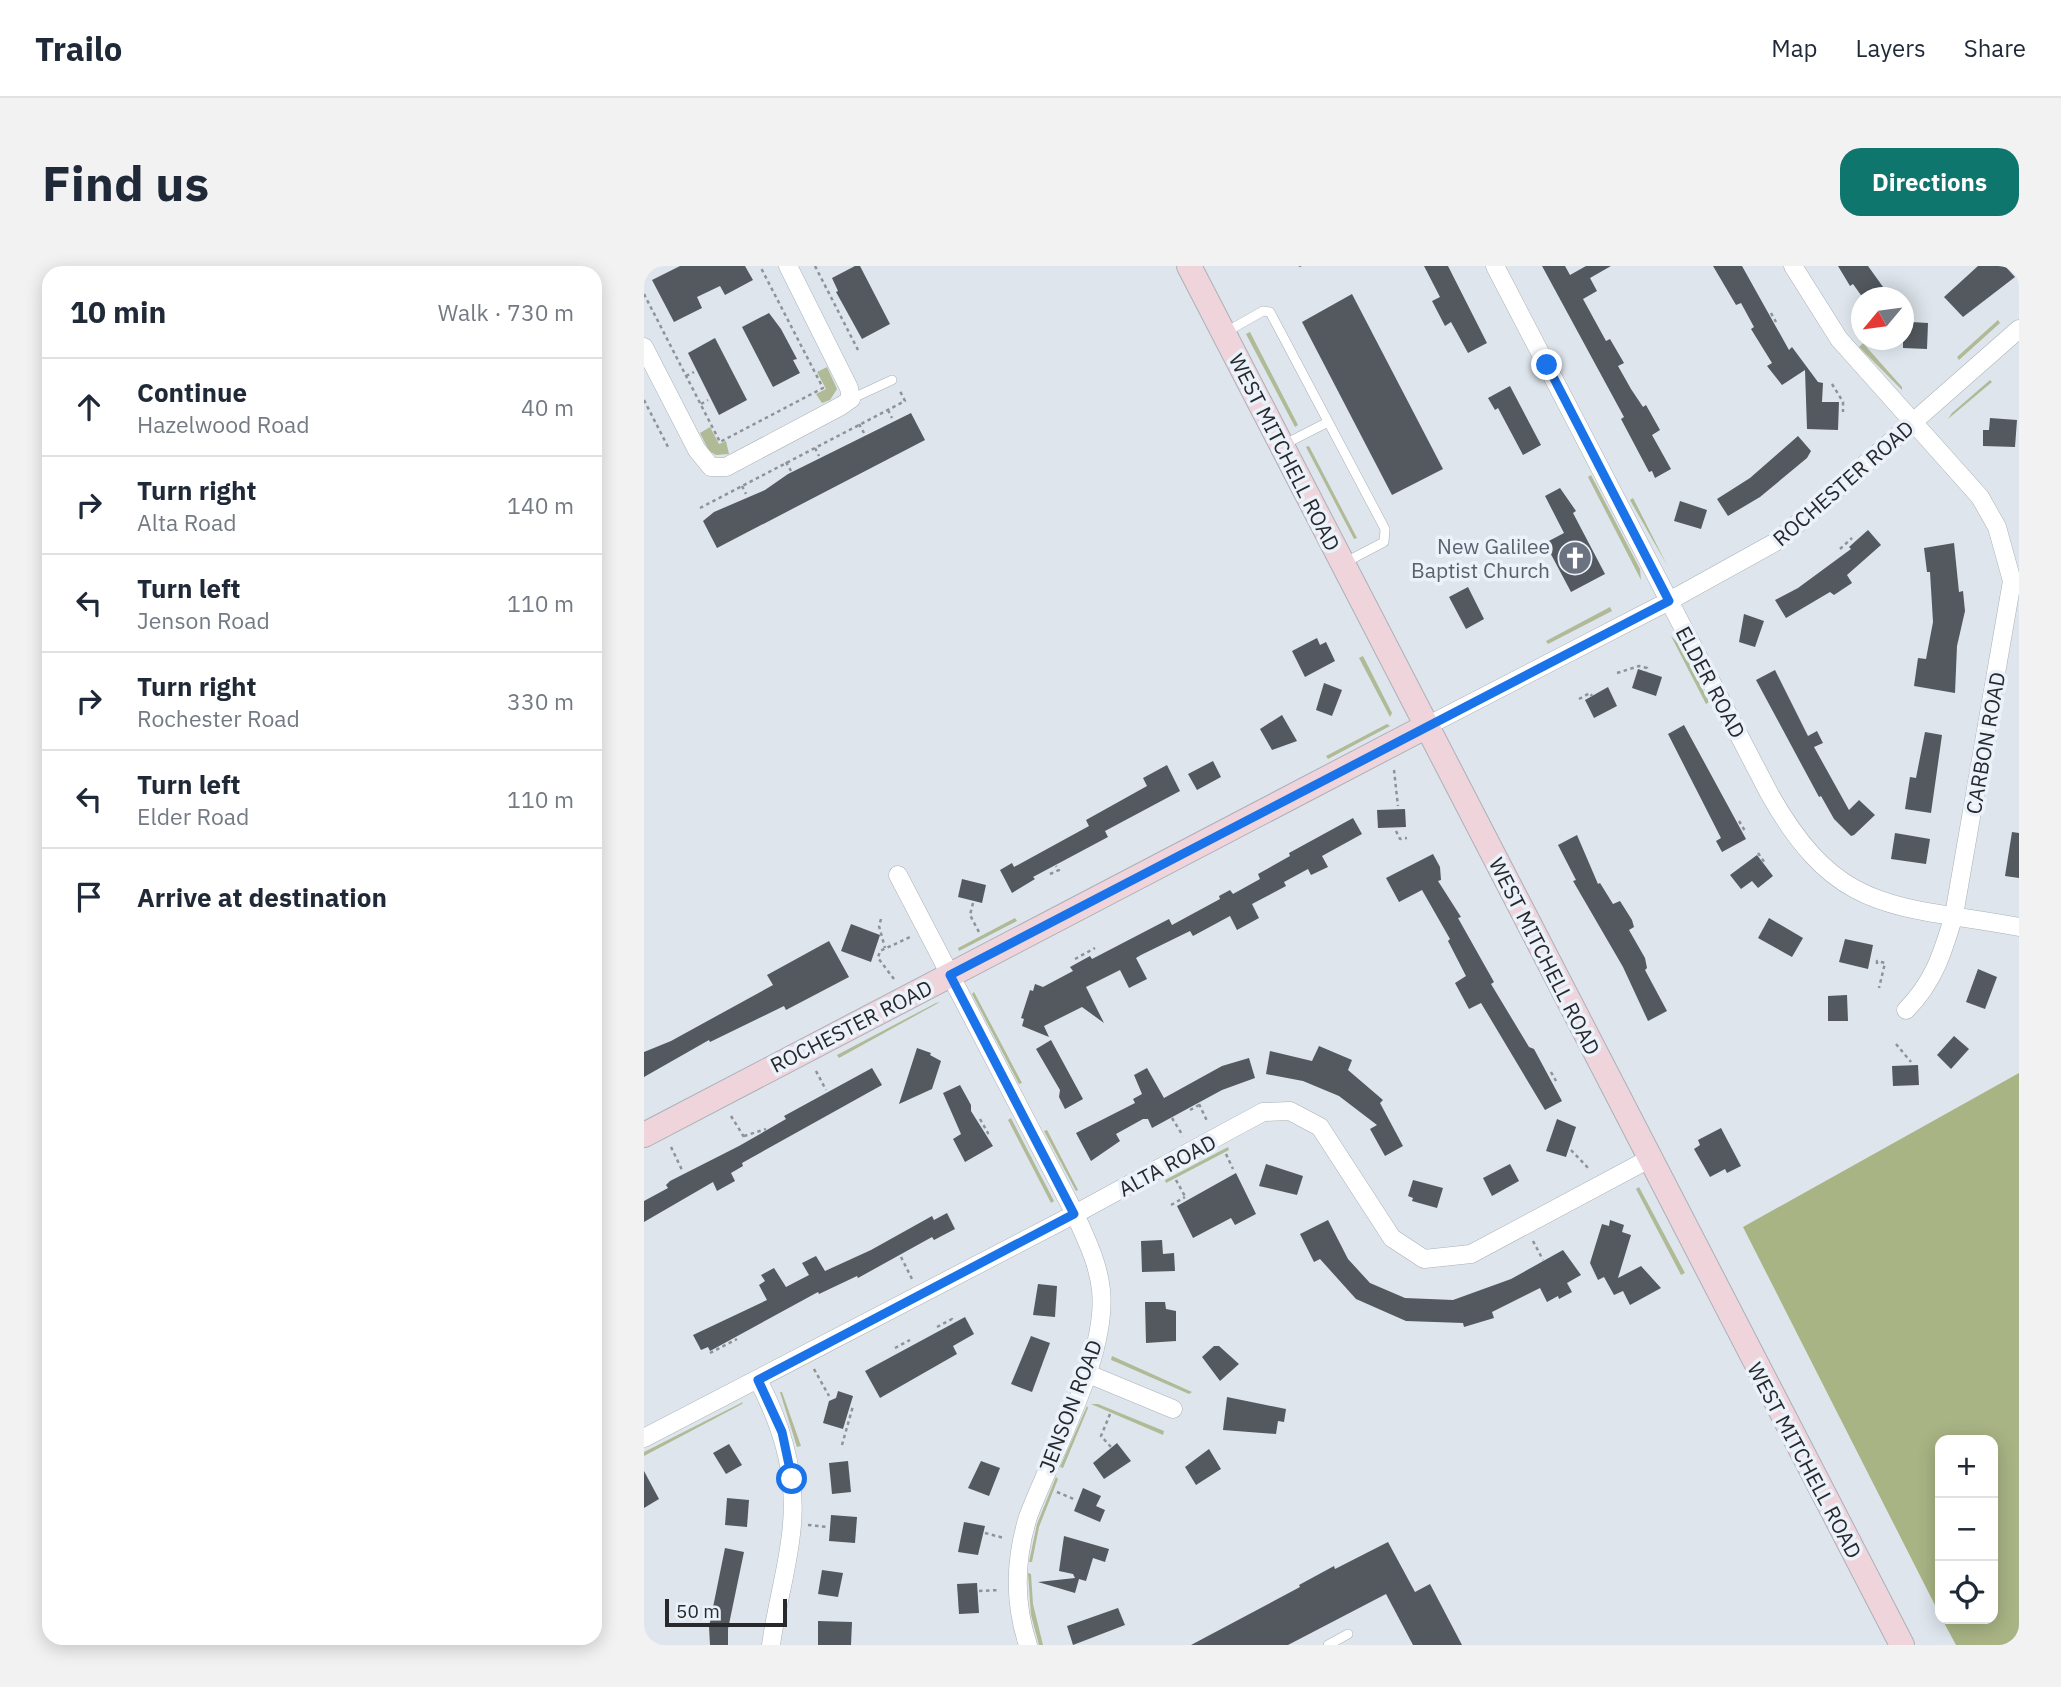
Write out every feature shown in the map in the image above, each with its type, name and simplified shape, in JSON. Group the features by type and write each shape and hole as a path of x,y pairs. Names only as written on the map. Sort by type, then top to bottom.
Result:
{"main road":[{"name":"WEST MITCHELL ROAD","path":"1189,266 1902,1645"},
{"name":"ROCHESTER ROAD","path":"644,1135 1425,726"}],"street":[{"path":"644,347 705,462 719,469 851,399 842,372 788,266"},
{"name":"ELDER ROAD","path":"1495,266 1769,793 1802,846 1833,877 1871,898 1917,911 2019,927"},
{"name":"CARBON ROAD","path":"1793,266 1839,339 1980,497 1997,527 2015,580 1954,915 1938,968 1922,995 1906,1010"},
{"name":"ROCHESTER ROAD","path":"1425,726 1669,601 1779,540 2019,329"},
{"name":"JENSON ROAD","path":"898,875 1074,1214 1094,1259 1101,1291 1098,1333 1086,1373 1040,1485 1021,1543 1018,1597 1028,1645"},
{"name":"ALTA ROAD","path":"644,1438 1074,1214 1263,1112 1290,1111 1320,1127 1392,1238 1424,1259 1471,1254 1649,1158"},
{"path":"1086,1373 1172,1409"},
{"path":"758,1380 782,1432 792,1479 791,1534 777,1599 771,1645"}],"lane":[{"path":"1225,333 1263,312 1270,312 1386,536 1384,542 1342,564"},
{"path":"851,399 891,380"},
{"path":"1283,446 1328,422"},
{"path":"1328,1645 1348,1634"}],"path":[{"path":"644,294 720,442 823,388 760,266"},
{"path":"815,266 858,349"},
{"path":"832,299 836,296"},
{"path":"1771,313 1776,322"},
{"path":"781,326 789,322"},
{"path":"846,327 851,324"},
{"path":"796,355 803,351"},
{"path":"686,376 694,372"},
{"path":"1832,384 1843,402 1843,412"},
{"path":"700,508 905,401 899,390"},
{"path":"644,400 668,447"},
{"path":"701,404 708,400"},
{"path":"888,410 892,418"},
{"path":"859,425 864,433"},
{"path":"653,431 658,428"},
{"path":"815,448 819,456"},
{"path":"786,463 791,471"},
{"path":"742,486 746,494"},
{"path":"713,501 717,509"},
{"path":"1840,548 1852,538"},
{"path":"1617,673 1640,666 1647,668 1646,672"},
{"path":"1579,699 1590,693 1591,696"},
{"path":"1394,769 1398,806"},
{"path":"1739,821 1745,831"},
{"path":"1396,831 1400,838 1407,838"},
{"path":"1758,853 1765,863"},
{"path":"1050,874 1059,870 1056,866"},
{"path":"972,903 970,915 980,934"},
{"path":"881,919 879,926 885,948"},
{"path":"894,979 878,958 885,948 910,937"},
{"path":"1075,959 1095,948"},
{"path":"1877,964 1877,961 1885,963 1879,988"},
{"path":"1896,1044 1911,1062"},
{"path":"816,1071 826,1090"},
{"path":"1551,1072 1556,1082"},
{"path":"1190,1110 1199,1105 1209,1124"},
{"path":"731,1116 744,1137 766,1129"},
{"path":"1172,1118 1184,1138"},
{"path":"980,1119 988,1133 985,1135"},
{"path":"671,1147 683,1172"},
{"path":"1571,1150 1591,1171"},
{"path":"1226,1154 1233,1169"},
{"path":"1171,1205 1186,1197 1177,1180"},
{"path":"1532,1240 1543,1260"},
{"path":"901,1257 913,1279"},
{"path":"937,1327 952,1319 953,1322"},
{"path":"710,1353 737,1339"},
{"path":"895,1348 910,1340"},
{"path":"814,1369 829,1396"},
{"path":"842,1445 853,1406"},
{"path":"1110,1415 1101,1436 1111,1447"},
{"path":"1055,1491 1076,1500"},
{"path":"808,1525 828,1527"},
{"path":"985,1533 1004,1538"},
{"path":"979,1591 1000,1590"}],"green space":[{"path":"1998,320 2000,323 1959,360 1957,357"},
{"path":"1250,332 1298,425 1295,427 1246,334"},
{"path":"1862,350 1869,350 1902,390"},
{"path":"827,367 837,389 830,400 822,403 816,394 826,389 817,372"},
{"path":"1990,380 1992,382 1948,419 1952,413"},
{"path":"710,427 719,444 726,441 729,454 716,455 709,451 700,433"},
{"path":"1309,446 1357,538 1354,539 1306,447"},
{"path":"1591,475 1640,569 1641,580 1588,477"},
{"path":"1633,498 1667,565 1630,500"},
{"path":"1610,607 1612,611 1548,644 1546,641"},
{"path":"1671,636 1679,644 1709,702 1706,704"},
{"path":"1363,656 1392,713 1390,717 1359,658"},
{"path":"1387,724 1390,726 1328,759 1326,756"},
{"path":"1015,918 1017,921 959,951 958,948"},
{"path":"974,992 1022,1083 1019,1084 972,994"},
{"path":"940,1002 839,1058 837,1055 936,1003"},
{"path":"2019,1073 2019,1645 1956,1645 1945,1624 1998,1624 1998,1435 1935,1435 1935,1605 1743,1227"},
{"path":"1011,1118 1054,1201 1051,1203 1008,1120"},
{"path":"1047,1130 1078,1190 1076,1191 1044,1131"},
{"path":"1228,1147 1229,1150 1166,1183 1165,1180"},
{"path":"1639,1187 1685,1273 1681,1275 1636,1189"},
{"path":"1112,1356 1192,1392 1189,1394 1111,1360"},
{"path":"782,1392 801,1446 797,1447"},
{"path":"743,1402 742,1404 644,1456 644,1452"},
{"path":"1091,1404 1098,1404 1164,1431 1163,1435"},
{"path":"1087,1406 1063,1468 1060,1467"},
{"path":"1056,1477 1058,1479 1039,1527 1032,1562 1029,1562 1037,1524"},
{"path":"1028,1573 1031,1574 1033,1604 1043,1645 1039,1645 1031,1615"}],"building":[{"path":"680,266 745,266 753,280 725,295 720,286 697,297 702,308 674,322 652,280"},
{"path":"860,266 890,324 862,339 836,292 838,291 832,278"},
{"path":"1424,266 1448,266 1487,343 1468,353 1451,322 1445,326 1432,301 1440,297"},
{"path":"1542,266 1565,266 1570,275 1586,266 1611,266 1590,278 1597,291 1583,299 1606,341 1610,339 1624,363 1618,366 1631,389 1643,407 1646,405 1660,430 1652,435 1671,469 1655,478 1652,471 1649,472 1621,419 1624,417"},
{"path":"1713,266 1742,266 1789,350 1792,347 1818,382 1823,383 1822,402 1839,402 1838,430 1807,429 1805,370 1782,385 1767,366 1772,363 1751,329 1754,327 1741,303 1736,305"},
{"path":"1838,266 1868,266 1883,287 1855,287 1853,284 1850,286"},
{"path":"1978,266 2005,266 2015,277 1963,317 1944,297"},
{"path":"1352,294 1443,469 1392,495 1302,322"},
{"path":"769,313 797,359 793,360 800,373 773,387 742,327"},
{"path":"1914,322 1928,323 1927,349 1914,348"},
{"path":"715,338 747,400 719,415 688,353"},
{"path":"1510,386 1541,445 1523,455 1498,408 1495,410 1488,398"},
{"path":"911,413 925,440 717,548 703,521 714,512 765,490 788,474"},
{"path":"1990,418 2017,420 2015,447 1983,446 1983,430 1989,430"},
{"path":"1798,436 1811,451 1807,458 1760,497 1728,516 1717,499 1750,478"},
{"name":"New Galilee Baptist Church","path":"1560,488 1576,511 1573,513 1605,574 1571,592 1545,543 1564,533 1545,496"},
{"path":"1680,501 1707,510 1701,529 1674,521"},
{"path":"1868,530 1881,545 1847,575 1852,583 1834,595 1830,592 1786,618 1775,600 1798,588 1851,549 1849,547"},
{"path":"1954,543 1959,592 1963,591 1965,611 1957,646 1955,693 1914,686 1918,658 1926,659 1933,622 1930,572 1927,572 1924,548"},
{"path":"1468,587 1484,619 1466,629 1449,597"},
{"path":"1744,614 1764,621 1755,647 1739,642"},
{"path":"1317,638 1320,645 1326,642 1335,661 1305,677 1292,651"},
{"path":"1638,669 1662,677 1656,696 1632,688"},
{"path":"1775,670 1808,736 1817,731 1823,743 1814,747 1849,810 1859,800 1875,815 1854,835 1851,836 1834,819 1821,796 1819,797 1756,680"},
{"path":"1324,683 1342,690 1332,716 1316,710"},
{"path":"1608,687 1617,706 1594,718 1585,700"},
{"path":"1282,715 1297,741 1272,750 1260,729"},
{"path":"1684,725 1746,839 1722,852 1716,841 1721,838 1668,734"},
{"path":"1925,732 1942,735 1931,813 1905,809 1910,777 1916,778"},
{"path":"1213,761 1221,777 1197,790 1188,774"},
{"path":"1167,765 1180,791 1105,831 1108,837 1033,877 1035,879 1012,893 1000,870 1012,863 1014,867 1089,826 1086,820 1147,786 1143,778"},
{"path":"1405,809 1406,827 1378,828 1377,810"},
{"path":"1353,818 1362,834 1322,856 1328,867 1311,875 1308,869 1284,882 1286,886 1252,904 1259,918 1237,930 1230,916 1193,936 1190,931 1141,955 1136,958 1147,979 1129,988 1120,970 1086,987 1104,1023 1082,1007 1044,1026 1049,1037 1022,1026 1024,1019 1021,1018 1030,990 1033,991 1035,984 1043,987 1073,971 1070,967 1090,956 1092,959 1169,919 1172,925 1220,899 1219,896 1230,890 1233,894 1260,879 1258,874 1290,856 1289,853"},
{"path":"2012,832 2019,833 2019,878 2005,876"},
{"path":"1895,833 1930,839 1926,864 1891,859"},
{"path":"1577,835 1598,884 1600,883 1613,904 1620,901 1632,920 1634,927 1629,930 1645,958 1645,970 1667,1011 1648,1021 1623,967 1573,881 1576,880 1558,845"},
{"path":"1433,854 1440,867 1441,880 1438,881 1461,917 1458,918 1494,982 1491,984 1529,1047 1534,1049 1562,1101 1545,1110 1481,1003 1469,1009 1455,983 1466,976 1448,941 1450,939 1422,890 1399,902 1386,878"},
{"path":"1757,855 1773,876 1758,888 1752,881 1741,889 1730,875"},
{"path":"962,879 986,885 982,903 958,897"},
{"path":"1769,918 1803,938 1792,957 1758,938"},
{"path":"851,924 880,935 871,962 841,951"},
{"path":"1845,939 1873,945 1868,969 1839,962"},
{"path":"829,941 849,977 786,1010 784,1006 710,1042 709,1040 644,1077 644,1052 671,1041 773,985 767,975"},
{"path":"1978,969 1997,977 1985,1009 1966,1002"},
{"path":"1847,995 1848,1021 1828,1021 1828,996"},
{"path":"1954,1036 1969,1049 1951,1069 1937,1055"},
{"path":"1051,1040 1083,1099 1065,1109 1059,1097 1060,1090 1036,1049"},
{"path":"1319,1046 1352,1060 1348,1070 1383,1100 1380,1103 1403,1146 1385,1156 1370,1129 1377,1125 1339,1096 1303,1081 1266,1074 1270,1051 1312,1061"},
{"path":"917,1048 931,1053 930,1055 941,1061 932,1089 899,1104"},
{"path":"1249,1058 1255,1078 1222,1090 1152,1128 1148,1119 1143,1119 1116,1134 1120,1141 1091,1161 1076,1133 1135,1103 1133,1099 1142,1094 1134,1075 1147,1068 1164,1098 1222,1066"},
{"path":"1918,1065 1919,1085 1893,1086 1892,1066"},
{"path":"872,1068 882,1085 742,1163 743,1166 731,1173 735,1181 717,1191 713,1182 644,1222 644,1201 668,1188 666,1185 670,1181 739,1146 786,1119 784,1116"},
{"path":"960,1085 971,1105 971,1111 993,1146 965,1162 953,1139 961,1134 943,1093"},
{"path":"1557,1119 1576,1127 1566,1157 1546,1151"},
{"path":"1721,1128 1741,1166 1727,1173 1725,1169 1710,1177 1694,1149 1700,1145 1698,1140"},
{"path":"1266,1164 1303,1176 1297,1195 1259,1186"},
{"path":"1510,1164 1519,1181 1492,1196 1483,1178"},
{"path":"1236,1173 1256,1214 1235,1225 1231,1218 1193,1238 1177,1206"},
{"path":"1413,1180 1443,1188 1437,1208 1412,1201 1413,1198 1408,1196"},
{"path":"947,1213 955,1229 934,1240 932,1237 858,1278 857,1276 819,1294 818,1292 710,1351 708,1347 701,1350 693,1335 767,1300 759,1285 765,1281 761,1275 774,1268 786,1287 809,1275 802,1263 816,1256 825,1271 871,1250 932,1216 934,1220"},
{"path":"1328,1220 1348,1259 1370,1283 1405,1298 1453,1300 1511,1279 1563,1250 1581,1275 1567,1283 1572,1292 1559,1299 1558,1296 1547,1302 1540,1288 1492,1312 1494,1318 1464,1327 1463,1323 1406,1321 1356,1299 1320,1259 1314,1262 1300,1234"},
{"path":"1610,1220 1624,1225 1622,1232 1631,1235 1618,1278 1641,1266 1661,1288 1630,1305 1623,1291 1614,1295 1604,1277 1598,1280 1590,1263 1602,1224 1609,1226"},
{"path":"1162,1240 1163,1254 1174,1253 1175,1271 1142,1272 1141,1241"},
{"path":"1038,1284 1057,1286 1055,1317 1033,1315"},
{"path":"1145,1302 1165,1302 1166,1309 1176,1311 1176,1341 1146,1343"},
{"path":"965,1317 974,1334 953,1346 957,1354 880,1398 865,1371"},
{"path":"1031,1336 1050,1343 1032,1392 1011,1384"},
{"path":"1214,1346 1219,1346 1239,1364 1220,1381 1202,1357"},
{"path":"838,1391 853,1396 843,1429 823,1423 829,1401 836,1398"},
{"path":"1227,1397 1286,1409 1284,1422 1278,1421 1276,1434 1223,1430"},
{"path":"1117,1443 1131,1461 1104,1479 1093,1463"},
{"path":"729,1444 742,1465 726,1474 713,1453"},
{"path":"1209,1449 1221,1469 1196,1485 1185,1467"},
{"path":"848,1461 851,1492 832,1494 829,1463"},
{"path":"981,1461 1000,1468 989,1496 968,1488"},
{"path":"644,1471 659,1499 644,1508"},
{"path":"1083,1488 1101,1496 1096,1506 1105,1510 1100,1522 1074,1511"},
{"path":"727,1498 749,1500 747,1527 725,1525"},
{"path":"831,1515 857,1517 855,1543 829,1541"},
{"path":"964,1522 985,1526 978,1555 958,1552"},
{"path":"1064,1536 1109,1549 1105,1562 1093,1558 1086,1581 1079,1579 1075,1593 1038,1582 1075,1578 1073,1574 1059,1571"},
{"path":"1388,1542 1415,1592 1430,1584 1462,1645 1413,1645 1386,1594 1288,1645 1191,1645 1334,1566 1335,1569"},
{"path":"725,1548 744,1552 728,1629 728,1645 710,1645 709,1627"},
{"path":"822,1570 843,1573 838,1597 818,1594"},
{"path":"977,1583 979,1613 959,1614 957,1584"},
{"path":"1118,1608 1125,1625 1073,1645 1067,1626"},
{"path":"818,1621 852,1622 851,1645 818,1645"}],"place":[{"name":"New Galilee Baptist Church","path":"1575,558"}],"route":[{"path":"792,1479 782,1432 758,1380 1074,1214 950,975 1669,601 1547,365"}]}
